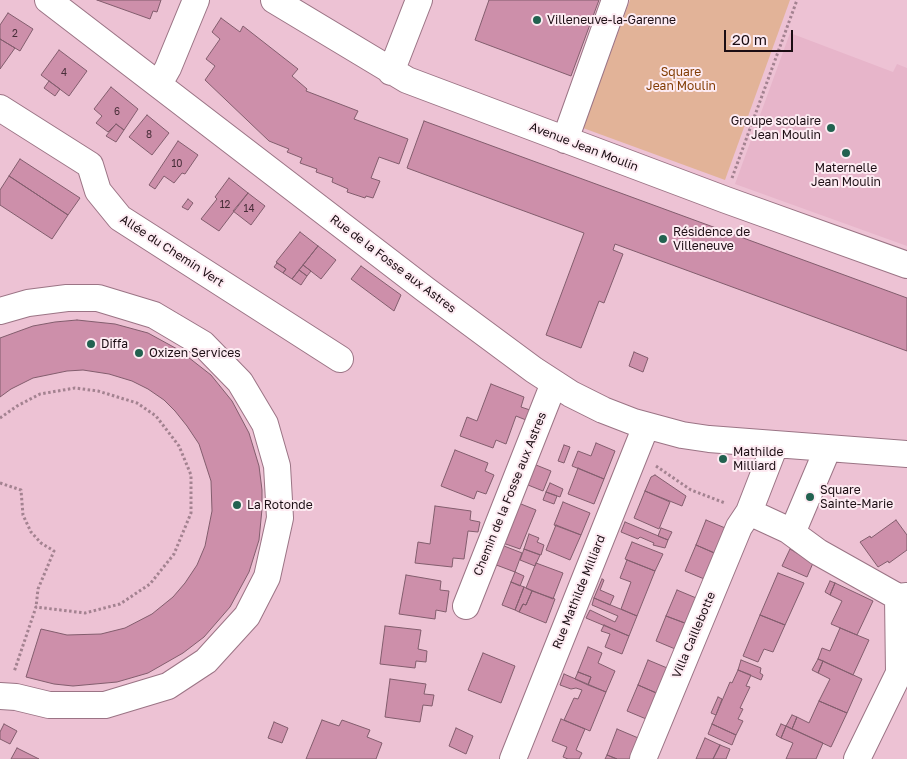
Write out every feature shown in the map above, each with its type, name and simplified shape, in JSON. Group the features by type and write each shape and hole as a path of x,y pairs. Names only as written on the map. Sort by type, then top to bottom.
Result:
{"street":[{"name":"Rue de la Fosse aux Astres","path":"48,0 426,290 571,394 603,410 646,426 709,439 907,454"},
{"path":"158,84 168,68 196,0"},
{"name":"Avenue Jean Moulin","path":"274,0 407,80 726,200 907,265"},
{"path":"391,72 419,0"},
{"path":"565,140 615,0"},
{"name":"Allée du Chemin Vert","path":"0,108 90,165 98,191 120,218 340,360"},
{"path":"0,311 28,303 66,298 98,298 154,315 202,344 240,382 265,424 277,466 280,518 267,577 247,616 206,661 168,686 105,705 49,705 4,696"},
{"name":"Chemin de la Fosse aux Astres","path":"466,606 554,383"},
{"name":"Rue Mathilde Milliard","path":"513,759 646,426"},
{"path":"655,759 749,531 749,512 775,444"},
{"path":"788,530 795,526 828,448"},
{"path":"749,512 788,530 818,552 903,597 899,673 857,759"},
{"name":"Villa Caillebotte","path":"642,759 739,527 749,512"}],"path":[{"path":"726,200 730,181 797,0"},
{"path":"745,125 750,127"},
{"path":"0,418 17,406 40,394 75,388 98,391 137,403 156,416 179,446 191,476 191,513 174,554 150,584 120,604 85,613 36,607"},
{"path":"635,452 691,490 749,512"},
{"path":"0,483 21,490 23,515 31,532 41,543 54,551 38,589 36,607 4,696"}],"shaded area":[{"name":"Groupe scolaire Jean Moulin","path":"790,33 893,72 897,64 907,68 907,246 735,184"}],"green space":[{"name":"Square Jean Moulin","path":"630,0 790,0 725,180 583,128"}],"building":[{"path":"97,0 161,0 157,12 153,11 150,19"},
{"name":"Villeneuve-la-Garenne","path":"489,0 599,0 571,76 475,40"},
{"path":"8,13 33,29 20,51 0,39 0,25"},
{"path":"221,18 240,32 243,26 298,69 292,76 307,89 306,91 358,111 354,119 408,139 399,164 379,157 371,178 380,181 373,198 366,196 365,198 347,192 348,189 332,182 333,178 316,172 317,169 300,163 302,158 287,152 289,149 269,141 205,80 215,66 206,59 220,39 212,32"},
{"path":"0,39 15,48 0,69"},
{"path":"59,50 87,71 69,96 41,75"},
{"path":"49,81 60,89 55,96 44,88"},
{"path":"111,87 138,109 124,130 116,124 108,132 96,123 102,116 94,109"},
{"path":"147,115 169,133 152,155 129,137"},
{"name":"Résidence de Villeneuve","path":"424,121 907,298 907,351 615,244 613,250 623,254 604,303 599,301 581,348 546,335 584,233 407,168"},
{"path":"116,124 124,130 116,142 106,136"},
{"path":"178,141 198,155 185,174 182,173 174,183 164,176 155,189 149,185"},
{"path":"20,159 80,198 68,215 9,176"},
{"path":"9,176 68,215 52,239 0,205 0,190"},
{"path":"229,178 248,193 219,231 201,219 217,199 215,197"},
{"path":"248,193 265,206 251,225 233,211"},
{"path":"188,199 193,203 188,210 182,207"},
{"path":"300,232 318,246 292,279 283,273 286,269 276,262"},
{"path":"318,246 336,260 321,279 303,265"},
{"path":"277,263 286,269 283,273 274,267"},
{"path":"303,265 311,271 307,276 299,270"},
{"path":"361,266 401,295 394,311 351,279"},
{"path":"299,270 307,276 301,285 292,279"},
{"name":"La Rotonde","path":"77,320 115,324 148,333 179,350 211,375 232,401 249,433 259,466 262,509 259,540 249,572 230,607 204,637 183,653 148,673 117,682 73,686 54,684 26,677 41,629 67,635 101,634 125,628 152,614 173,597 197,565 205,546 212,511 211,481 199,444 175,411 164,400 148,389 132,381 109,374 83,370 67,371 33,378 0,397 0,338 33,326"},
{"path":"634,352 648,358 643,372 629,366"},
{"path":"491,384 524,397 521,407 530,410 526,420 516,416 506,444 496,440 493,448 460,436 467,417 477,421"},
{"path":"596,443 615,451 604,479 572,466 578,451 591,456"},
{"path":"564,445 570,447 564,463 558,461"},
{"path":"455,450 488,463 485,471 494,475 486,494 477,491 474,499 441,486"},
{"path":"531,463 551,471 543,491 523,483"},
{"path":"578,468 604,479 594,504 568,494"},
{"path":"655,475 686,496 682,506 645,491 651,477"},
{"path":"550,483 563,489 560,497 546,492"},
{"path":"645,491 670,502 659,529 634,518"},
{"path":"546,492 557,496 554,504 543,500"},
{"path":"516,502 536,510 520,549 500,542"},
{"path":"563,502 590,513 581,535 554,525"},
{"path":"435,506 471,511 470,520 480,522 478,532 468,531 464,559 453,558 452,567 415,563 418,542 430,544"},
{"path":"706,520 730,530 719,555 696,545"},
{"path":"896,520 907,535 907,550 889,563 888,561 878,567 860,542 870,536 871,538"},
{"path":"625,522 668,540 665,548 653,545 654,543 640,537 638,539 621,532"},
{"path":"556,525 581,535 570,560 546,550"},
{"path":"661,528 672,532 668,540 658,536"},
{"path":"529,534 539,538 537,542 544,545 541,555 524,549"},
{"path":"632,542 663,554 655,571 625,559"},
{"path":"499,544 522,553 515,572 491,563"},
{"path":"696,545 719,555 709,581 685,571"},
{"path":"524,549 540,555 535,566 520,560"},
{"path":"790,549 813,563 807,577 782,566"},
{"path":"627,560 655,571 637,616 621,609 631,582 620,578"},
{"path":"536,563 563,573 553,599 526,588"},
{"path":"515,572 524,576 520,586 511,582"},
{"path":"778,573 804,583 785,625 760,615"},
{"path":"406,575 441,581 440,590 449,591 446,612 436,610 435,619 399,614"},
{"path":"602,579 604,580 600,590 614,596 610,605 594,598"},
{"path":"830,581 835,583 830,595 825,592"},
{"path":"511,582 524,587 515,610 502,605"},
{"path":"835,583 873,601 857,635 831,624 842,601 830,595"},
{"path":"524,587 532,591 526,605 523,604 519,612 515,610"},
{"path":"677,590 701,600 690,625 666,616"},
{"path":"532,591 555,599 546,623 519,612 523,604 526,605"},
{"path":"594,598 637,616 629,636 586,618 590,610 615,622 618,616 592,605"},
{"path":"760,615 785,625 773,652 764,649 758,662 743,656"},
{"path":"666,616 690,625 680,651 656,641"},
{"path":"604,625 629,636 622,654 605,647 610,634 601,631"},
{"path":"385,626 421,630 418,649 427,651 426,662 416,661 415,668 380,664"},
{"path":"840,628 869,640 853,675 818,659 822,648 830,651"},
{"path":"588,647 602,653 598,663 615,671 606,692 588,685 591,677 578,672"},
{"path":"483,653 515,666 501,703 468,690"},
{"path":"818,659 823,661 818,673 812,670"},
{"path":"648,660 672,670 661,695 638,685"},
{"path":"741,660 761,668 760,673 763,675 761,680 738,670"},
{"path":"823,661 862,679 847,713 819,701 830,679 818,673"},
{"path":"738,670 751,675 746,686 750,687 740,708 743,709 738,719 743,721 736,735 712,724 730,682 732,683"},
{"path":"578,672 591,677 588,685 575,679"},
{"path":"564,674 606,692 590,731 564,720 574,698 578,699 582,690 560,685"},
{"path":"390,679 426,684 424,694 434,695 432,706 423,705 420,722 385,717"},
{"path":"638,685 661,695 651,721 627,711"},
{"path":"718,697 722,699 716,715 711,713"},
{"path":"819,701 847,713 831,747 792,729 797,717 809,723"},
{"path":"792,715 797,717 792,729 786,726"},
{"path":"561,719 585,729 576,750 582,753 579,759 563,757 567,747 552,741"},
{"path":"322,720 339,726 342,720 370,730 367,737 382,743 376,759 306,759"},
{"path":"274,722 288,728 282,743 268,738"},
{"path":"4,724 17,731 10,744 0,739 0,732"},
{"path":"712,724 736,735 732,745 708,734"},
{"path":"781,724 786,726 781,738 776,735"},
{"path":"786,726 823,743 816,759 786,759 793,743 781,738"},
{"path":"456,728 473,736 466,754 449,746"},
{"path":"617,729 643,740 635,759 617,759 607,755"},
{"path":"705,738 720,745 713,759 696,759"},
{"path":"720,745 730,749 726,759 713,759"},
{"path":"17,748 39,759 11,759"},
{"path":"607,755 617,759 605,759"}],"place":[{"name":"Villeneuve-la-Garenne","path":"537,20"},
{"name":"Groupe scolaire Jean Moulin","path":"831,128"},
{"name":"Maternelle Jean Moulin","path":"846,153"},
{"name":"Résidence de Villeneuve","path":"663,239"},
{"name":"Diffa","path":"91,344"},
{"name":"Oxizen Services","path":"139,353"},
{"name":"Mathilde Milliard","path":"723,459"},
{"name":"Square Sainte-Marie","path":"810,497"},
{"name":"La Rotonde","path":"237,505"}]}
